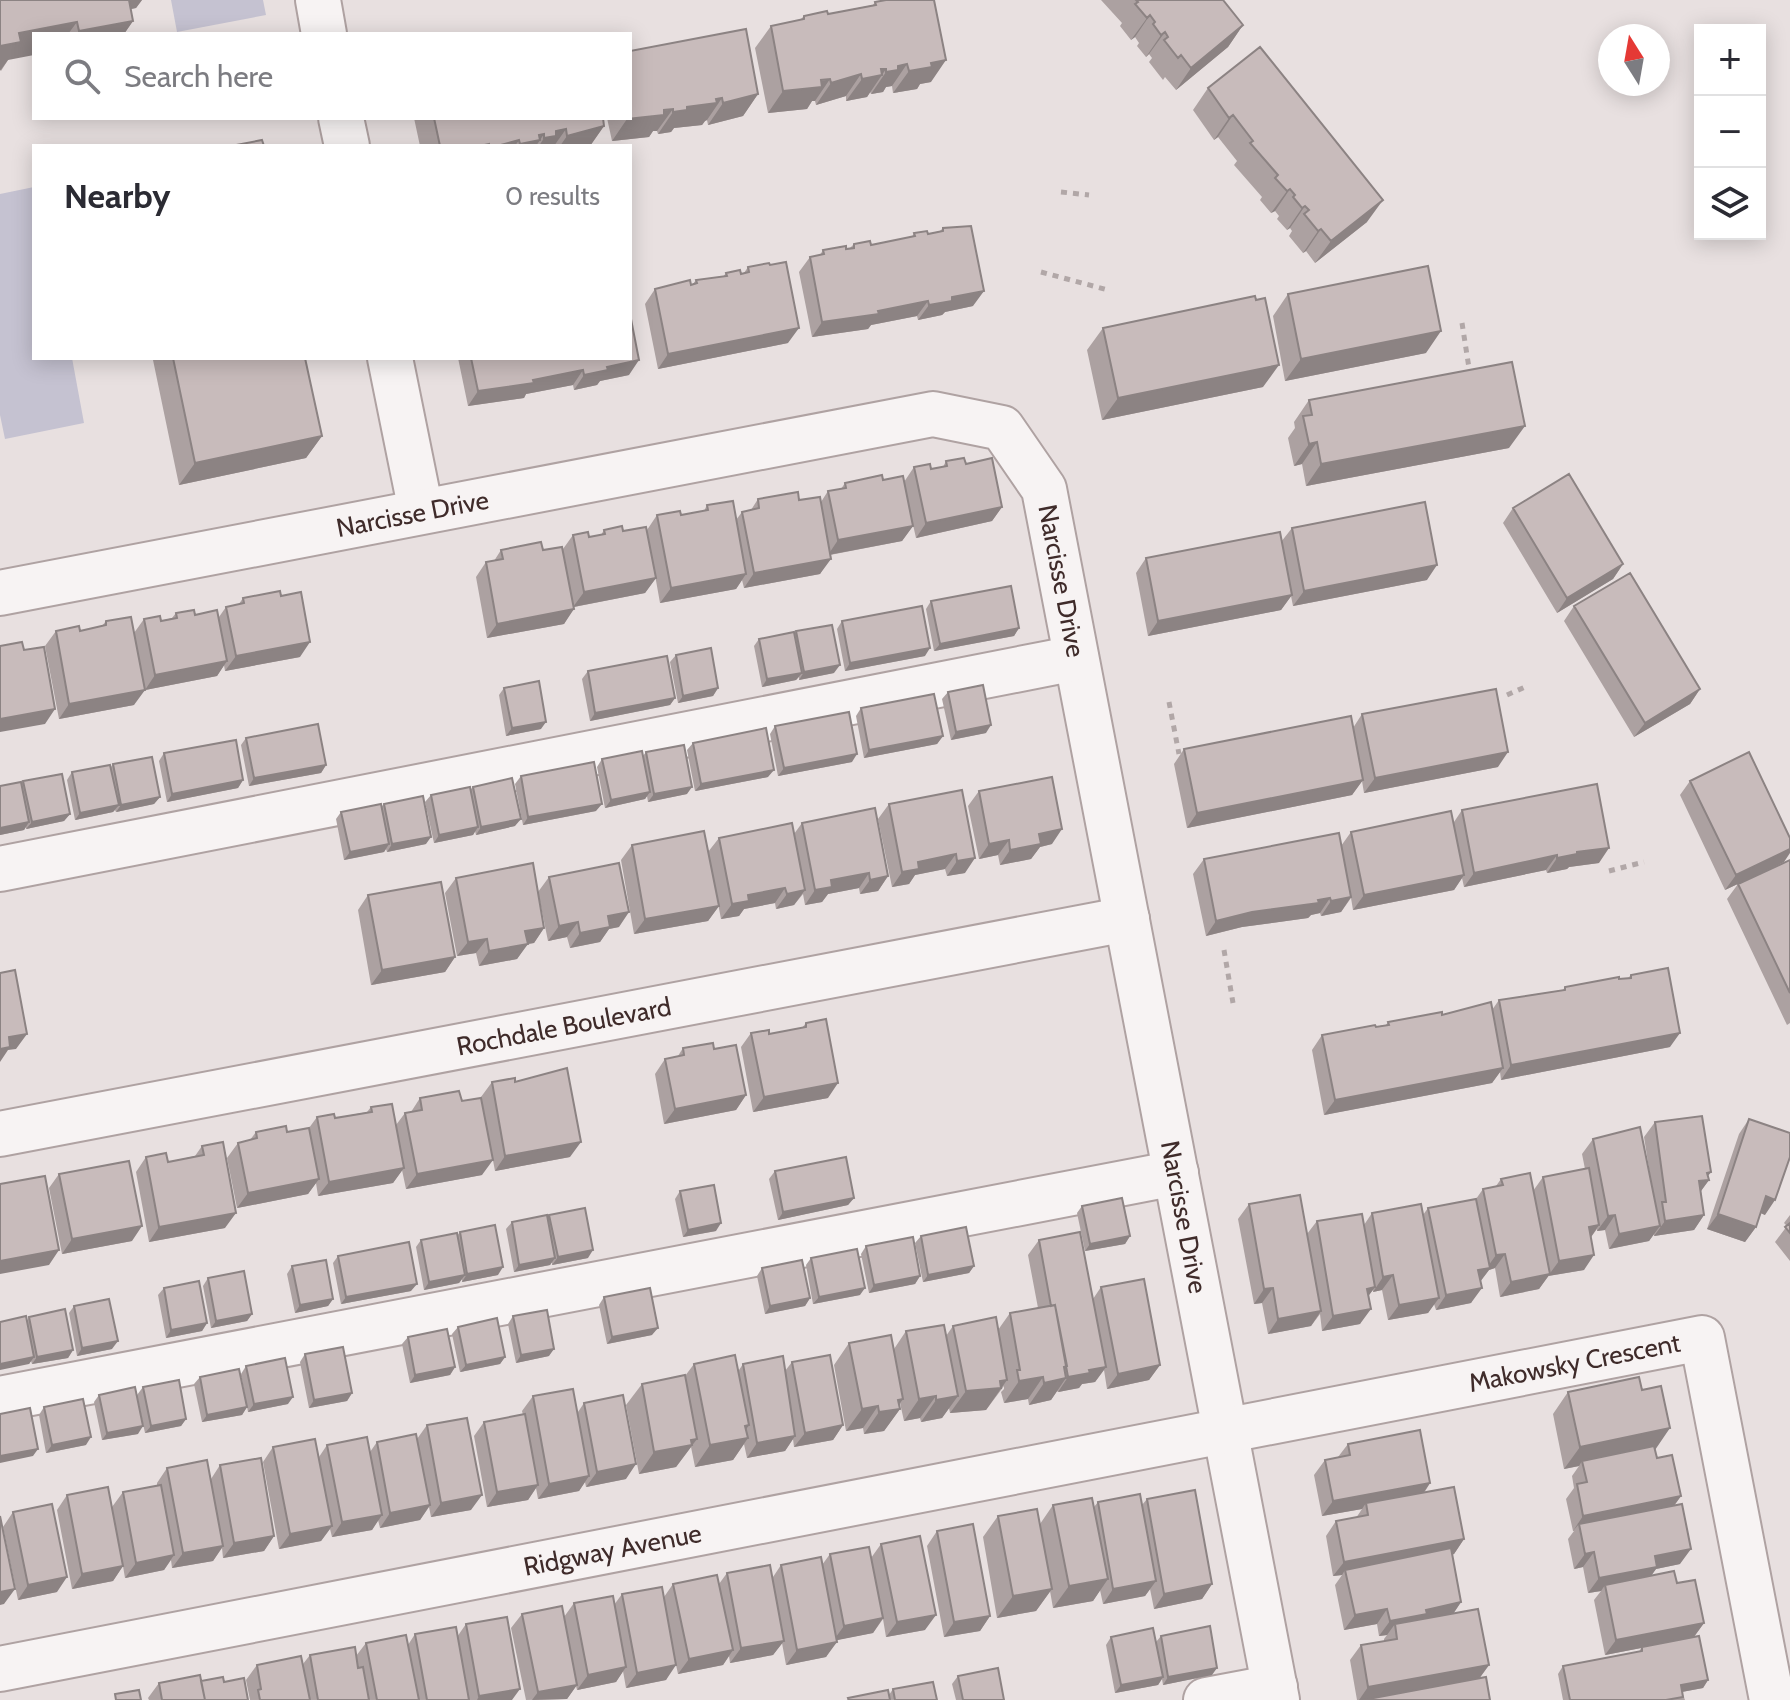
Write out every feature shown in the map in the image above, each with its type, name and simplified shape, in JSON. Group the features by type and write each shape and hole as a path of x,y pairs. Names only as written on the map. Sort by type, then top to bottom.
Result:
{"street":[{"path":"318,0 324,32"},
{"path":"341,120 347,144"},
{"path":"390,360 421,511"},
{"name":"Narcisse Drive","path":"0,593 933,414 1002,428 1044,489 1276,1693"},
{"path":"0,869 1076,658"},
{"name":"Rochdale Boulevard","path":"0,1134 1127,919"},
{"path":"0,1399 1176,1173"},
{"name":"Makowsky Crescent","path":"1225,1429 1702,1338 1772,1700"},
{"name":"Ridgway Avenue","path":"0,1669 1225,1429"},
{"path":"1206,1700 1276,1693"}],"path":[{"path":"1061,192 1089,195"},
{"path":"1041,272 1108,290"},
{"path":"1462,323 1469,368"},
{"path":"1507,695 1525,687"},
{"path":"1169,702 1179,754"},
{"path":"1609,871 1644,862"},
{"path":"1224,950 1233,1003"}],"shaded area":[{"path":"171,0 263,0 266,15 177,32"},
{"path":"32,187 32,360 72,360 84,423 5,439 0,415 0,194"}],"building":[{"path":"0,0 129,0 133,21 79,31 77,22 19,33 21,42 0,46"},
{"path":"934,0 946,60 931,63 932,67 909,71 907,64 898,66 898,70 886,72 886,69 881,69 882,75 862,79 861,74 831,83 830,79 821,80 822,87 783,91 771,26 827,11 828,14 876,5 875,2"},
{"path":"1136,0 1223,0 1243,25 1191,68 1181,55 1178,58 1164,40 1168,37 1165,32 1161,35 1150,15 1147,18 1135,4 1138,2"},
{"path":"746,29 758,94 723,103 722,98 716,99 717,103 687,107 687,110 664,110 664,115 632,118 632,51"},
{"path":"1260,47 1383,200 1331,241 1304,214 1309,210 1305,206 1302,208 1290,189 1287,191 1275,178 1278,175 1250,143 1253,141 1233,115 1229,118 1208,88"},
{"path":"434,120 603,120 604,126 567,136 566,129 556,131 556,136 544,138 544,134 539,135 540,140 520,144 519,140 504,144 440,144"},
{"path":"262,140 263,144 241,144"},
{"path":"971,226 984,291 952,297 952,301 929,305 928,301 878,311 879,314 822,322 810,257 824,254 823,250 846,246 846,249 854,248 854,244 870,241 871,245 915,236 914,233 927,231 928,234 943,231 943,228"},
{"path":"786,262 799,328 668,354 655,289 690,280 691,285 697,283 696,280 727,276 726,273 749,272 748,267"},
{"path":"1428,266 1441,331 1301,359 1288,294"},
{"path":"1255,296 1256,300 1265,298 1279,365 1118,398 1103,328"},
{"path":"632,324 639,360 584,375 583,370 533,380 534,383 478,391 471,360 632,360"},
{"path":"173,360 305,360 322,436 195,463"},
{"path":"1512,362 1525,426 1321,464 1317,442 1309,444 1303,416 1312,415 1309,400"},
{"path":"964,458 966,464 992,458 1002,507 926,523 914,467 930,464 931,469 947,466 946,461"},
{"path":"1569,474 1623,564 1567,598 1513,508"},
{"path":"882,475 883,480 903,476 913,526 838,540 828,491 846,488 845,483"},
{"path":"798,492 799,500 820,497 831,559 754,573 742,512 759,508 758,499"},
{"path":"733,501 746,574 671,588 657,515 680,511 681,515 708,510 707,505"},
{"path":"1425,502 1437,565 1304,591 1292,528"},
{"path":"622,526 623,531 646,527 656,578 584,592 573,535 588,532 589,537"},
{"path":"1280,532 1292,595 1158,621 1146,558"},
{"path":"541,542 543,550 562,547 574,609 497,624 486,562 503,559 501,550"},
{"path":"1630,573 1700,689 1645,723 1574,606"},
{"path":"1011,586 1019,628 940,644 931,601"},
{"path":"280,591 281,596 301,592 310,642 236,656 226,607 244,603 243,598"},
{"path":"922,606 930,648 850,663 842,621"},
{"path":"194,610 195,615 217,610 227,661 155,675 144,619 160,616 161,621 177,618 176,613"},
{"path":"131,617 145,690 69,704 56,631 79,626 80,631 106,625 106,621"},
{"path":"832,625 840,665 804,672 796,631"},
{"path":"794,632 802,673 767,679 759,639"},
{"path":"22,642 24,650 44,647 55,709 0,719 0,646"},
{"path":"711,648 718,688 683,696 676,655"},
{"path":"667,656 675,698 595,713 588,671"},
{"path":"539,681 546,722 512,728 504,688"},
{"path":"983,685 991,725 956,732 948,692"},
{"path":"1496,689 1508,752 1375,778 1362,714"},
{"path":"934,694 943,736 869,750 861,708"},
{"path":"849,712 857,754 784,768 775,726"},
{"path":"1351,716 1363,780 1197,813 1184,749"},
{"path":"318,724 326,765 254,778 246,738"},
{"path":"766,728 774,770 701,784 693,743"},
{"path":"236,740 243,780 172,794 164,753"},
{"path":"684,745 692,787 654,794 646,752"},
{"path":"642,751 650,792 611,800 602,759"},
{"path":"1749,752 1790,838 1790,849 1736,875 1690,781"},
{"path":"152,757 160,797 121,805 113,764"},
{"path":"594,762 602,804 528,817 521,776"},
{"path":"110,765 119,805 80,813 72,772"},
{"path":"62,774 70,814 32,822 23,781"},
{"path":"1052,777 1062,829 1039,834 1041,844 1010,850 1009,840 989,844 979,791"},
{"path":"512,778 521,819 481,827 473,787"},
{"path":"21,782 29,822 0,828 0,786"},
{"path":"1597,784 1609,848 1557,858 1557,855 1474,873 1462,810"},
{"path":"470,787 478,827 439,835 431,795"},
{"path":"962,790 975,858 957,861 956,854 918,862 919,869 902,872 889,804"},
{"path":"423,796 431,837 392,844 384,804"},
{"path":"381,804 389,844 350,852 341,812"},
{"path":"875,808 888,876 870,880 869,873 831,880 832,887 815,890 802,823"},
{"path":"1451,811 1464,875 1364,895 1351,832"},
{"path":"792,823 805,890 787,894 785,888 748,895 749,901 732,904 719,838"},
{"path":"704,831 719,906 645,919 632,845"},
{"path":"1339,833 1351,897 1318,900 1319,903 1252,912 1216,921 1204,859"},
{"path":"1790,860 1790,993 1738,884"},
{"path":"533,863 544,928 525,931 528,944 489,951 487,939 468,942 456,878"},
{"path":"619,863 629,912 608,916 610,927 580,933 578,922 559,926 549,877"},
{"path":"441,882 455,957 382,970 368,895"},
{"path":"1668,968 1680,1033 1511,1065 1499,1000 1565,990 1565,987 1619,977 1631,978 1631,975"},
{"path":"15,970 27,1034 9,1037 10,1047 0,1049 0,973"},
{"path":"1491,1002 1503,1068 1335,1100 1322,1035 1389,1025 1388,1022 1442,1012 1442,1015"},
{"path":"826,1019 838,1083 764,1097 751,1033 769,1030 769,1034 806,1027 806,1023"},
{"path":"713,1043 714,1049 736,1045 746,1095 675,1109 665,1059 684,1055 683,1048"},
{"path":"567,1068 581,1142 505,1156 492,1082 515,1078 515,1082"},
{"path":"459,1091 462,1101 481,1098 493,1160 417,1174 405,1113 422,1110 420,1098"},
{"path":"392,1104 404,1168 329,1182 317,1117 334,1114 335,1118 372,1112 371,1107"},
{"path":"1702,1116 1711,1172 1707,1173 1709,1180 1699,1181 1704,1215 1665,1221 1662,1202 1666,1202 1655,1122"},
{"path":"1749,1119 1790,1133 1790,1157 1775,1200 1766,1196 1756,1227 1718,1214"},
{"path":"286,1126 287,1132 309,1128 319,1179 248,1193 238,1143 257,1138 256,1132"},
{"path":"1640,1127 1660,1226 1619,1234 1615,1215 1608,1216 1593,1139"},
{"path":"223,1142 236,1213 159,1227 146,1157 166,1153 168,1162 204,1155 202,1146"},
{"path":"846,1157 854,1198 783,1212 775,1171"},
{"path":"129,1161 142,1226 72,1239 59,1174"},
{"path":"1589,1168 1599,1225 1589,1227 1594,1255 1559,1261 1543,1177"},
{"path":"1530,1173 1550,1274 1511,1282 1505,1254 1496,1255 1483,1189 1503,1185 1501,1179"},
{"path":"45,1176 59,1250 0,1261 0,1184"},
{"path":"714,1185 721,1223 688,1230 680,1191"},
{"path":"1300,1195 1321,1311 1278,1319 1273,1288 1264,1289 1249,1204"},
{"path":"1122,1198 1130,1236 1090,1244 1082,1206"},
{"path":"1476,1199 1490,1268 1478,1270 1482,1288 1446,1295 1428,1208"},
{"path":"1421,1204 1439,1298 1399,1305 1393,1275 1383,1277 1372,1213"},
{"path":"585,1208 593,1250 558,1257 549,1215"},
{"path":"1362,1214 1375,1287 1367,1289 1371,1309 1333,1316 1317,1221"},
{"path":"547,1215 555,1258 519,1265 512,1222"},
{"path":"495,1225 503,1267 467,1274 460,1232"},
{"path":"966,1227 974,1266 928,1275 921,1236"},
{"path":"1080,1232 1106,1367 1068,1377 1039,1240"},
{"path":"457,1233 465,1275 429,1282 421,1240"},
{"path":"913,1237 920,1276 874,1285 866,1246"},
{"path":"409,1242 417,1284 346,1297 338,1256"},
{"path":"857,1249 865,1288 819,1297 811,1258"},
{"path":"326,1260 333,1299 300,1305 292,1266"},
{"path":"802,1260 810,1298 770,1306 762,1268"},
{"path":"244,1271 252,1314 216,1321 208,1278"},
{"path":"1144,1279 1160,1365 1118,1374 1101,1287"},
{"path":"199,1281 207,1323 171,1330 164,1288"},
{"path":"650,1288 658,1328 612,1337 604,1297"},
{"path":"109,1299 118,1341 82,1348 74,1306"},
{"path":"1055,1305 1067,1366 1064,1367 1066,1378 1044,1383 1043,1377 1019,1381 1017,1370 1020,1370 1010,1313"},
{"path":"65,1309 73,1350 37,1357 29,1317"},
{"path":"547,1310 554,1349 521,1355 513,1316"},
{"path":"26,1316 34,1357 0,1364 0,1322"},
{"path":"996,1317 1007,1380 1000,1381 1001,1388 966,1391 953,1326"},
{"path":"497,1318 505,1357 466,1365 458,1327"},
{"path":"944,1325 958,1396 919,1399 906,1331"},
{"path":"447,1329 455,1367 415,1375 408,1337"},
{"path":"891,1335 903,1399 898,1400 900,1409 879,1412 878,1406 862,1409 849,1343"},
{"path":"343,1347 352,1393 314,1400 305,1354"},
{"path":"735,1355 749,1425 745,1426 748,1438 710,1445 694,1364"},
{"path":"830,1355 843,1425 805,1433 792,1362"},
{"path":"783,1356 795,1436 757,1443 743,1364"},
{"path":"285,1358 293,1397 254,1404 246,1366"},
{"path":"239,1369 247,1407 207,1415 200,1377"},
{"path":"685,1375 697,1439 691,1440 692,1445 654,1452 642,1384"},
{"path":"1639,1377 1642,1390 1661,1386 1670,1428 1580,1447 1568,1392"},
{"path":"179,1380 186,1419 151,1426 143,1387"},
{"path":"135,1387 143,1426 107,1433 99,1395"},
{"path":"573,1389 589,1476 549,1484 533,1396"},
{"path":"623,1395 636,1464 597,1472 584,1403"},
{"path":"83,1399 91,1437 52,1445 44,1407"},
{"path":"30,1408 38,1449 0,1456 0,1414"},
{"path":"525,1414 538,1485 497,1492 484,1422"},
{"path":"467,1418 482,1495 441,1503 427,1425"},
{"path":"1420,1430 1430,1483 1333,1501 1325,1460 1350,1455 1348,1444"},
{"path":"416,1434 430,1505 390,1513 377,1442"},
{"path":"367,1437 382,1515 342,1522 327,1445"},
{"path":"315,1439 332,1526 290,1534 273,1447"},
{"path":"1654,1446 1657,1458 1672,1455 1681,1496 1583,1516 1577,1484 1587,1482 1582,1461"},
{"path":"261,1458 274,1536 234,1543 220,1465"},
{"path":"207,1460 223,1546 183,1553 167,1468"},
{"path":"161,1485 174,1555 136,1563 123,1492"},
{"path":"108,1487 123,1566 82,1574 67,1495"},
{"path":"1454,1487 1464,1539 1344,1562 1336,1521 1368,1515 1366,1503"},
{"path":"1195,1490 1212,1584 1164,1594 1147,1499"},
{"path":"1140,1494 1156,1581 1113,1589 1098,1502"},
{"path":"1092,1498 1108,1579 1069,1586 1053,1505"},
{"path":"52,1504 67,1577 28,1585 13,1512"},
{"path":"1682,1504 1691,1549 1655,1556 1657,1567 1599,1578 1594,1552 1585,1554 1579,1524"},
{"path":"1037,1509 1052,1589 1013,1596 998,1516"},
{"path":"0,1516 15,1589 0,1592"},
{"path":"973,1524 990,1616 954,1622 937,1531"},
{"path":"920,1536 936,1615 897,1622 881,1544"},
{"path":"869,1547 883,1618 844,1626 830,1554"},
{"path":"1451,1548 1461,1602 1426,1610 1427,1614 1390,1621 1387,1609 1355,1615 1345,1570"},
{"path":"821,1557 837,1642 797,1650 781,1565"},
{"path":"770,1565 784,1641 741,1648 727,1573"},
{"path":"1674,1571 1677,1583 1695,1580 1704,1623 1616,1640 1605,1585"},
{"path":"717,1575 733,1650 689,1659 673,1584"},
{"path":"662,1587 676,1665 637,1673 622,1594"},
{"path":"613,1596 626,1667 588,1675 574,1603"},
{"path":"562,1606 577,1685 538,1692 522,1614"},
{"path":"1478,1609 1489,1665 1368,1687 1361,1645 1397,1639 1395,1624"},
{"path":"507,1617 520,1689 479,1696 466,1624"},
{"path":"1210,1626 1217,1668 1168,1677 1161,1636"},
{"path":"456,1627 469,1700 427,1700 415,1634"},
{"path":"1153,1628 1163,1677 1121,1685 1111,1637"},
{"path":"406,1635 419,1700 377,1700 366,1643"},
{"path":"1699,1636 1708,1680 1681,1685 1683,1697 1666,1700 1570,1700 1563,1666"},
{"path":"355,1647 358,1668 363,1667 369,1700 318,1700 310,1655"},
{"path":"301,1656 310,1700 260,1700 257,1665"},
{"path":"998,1668 1004,1700 963,1700 958,1676"},
{"path":"200,1675 205,1700 162,1700 159,1683"},
{"path":"223,1677 224,1682 244,1678 248,1700 205,1700 201,1681"},
{"path":"1486,1677 1490,1700 1363,1700"},
{"path":"933,1682 937,1700 895,1700 893,1689"},
{"path":"139,1690 141,1700 116,1700 115,1694"},
{"path":"888,1690 890,1700 848,1698"}]}
